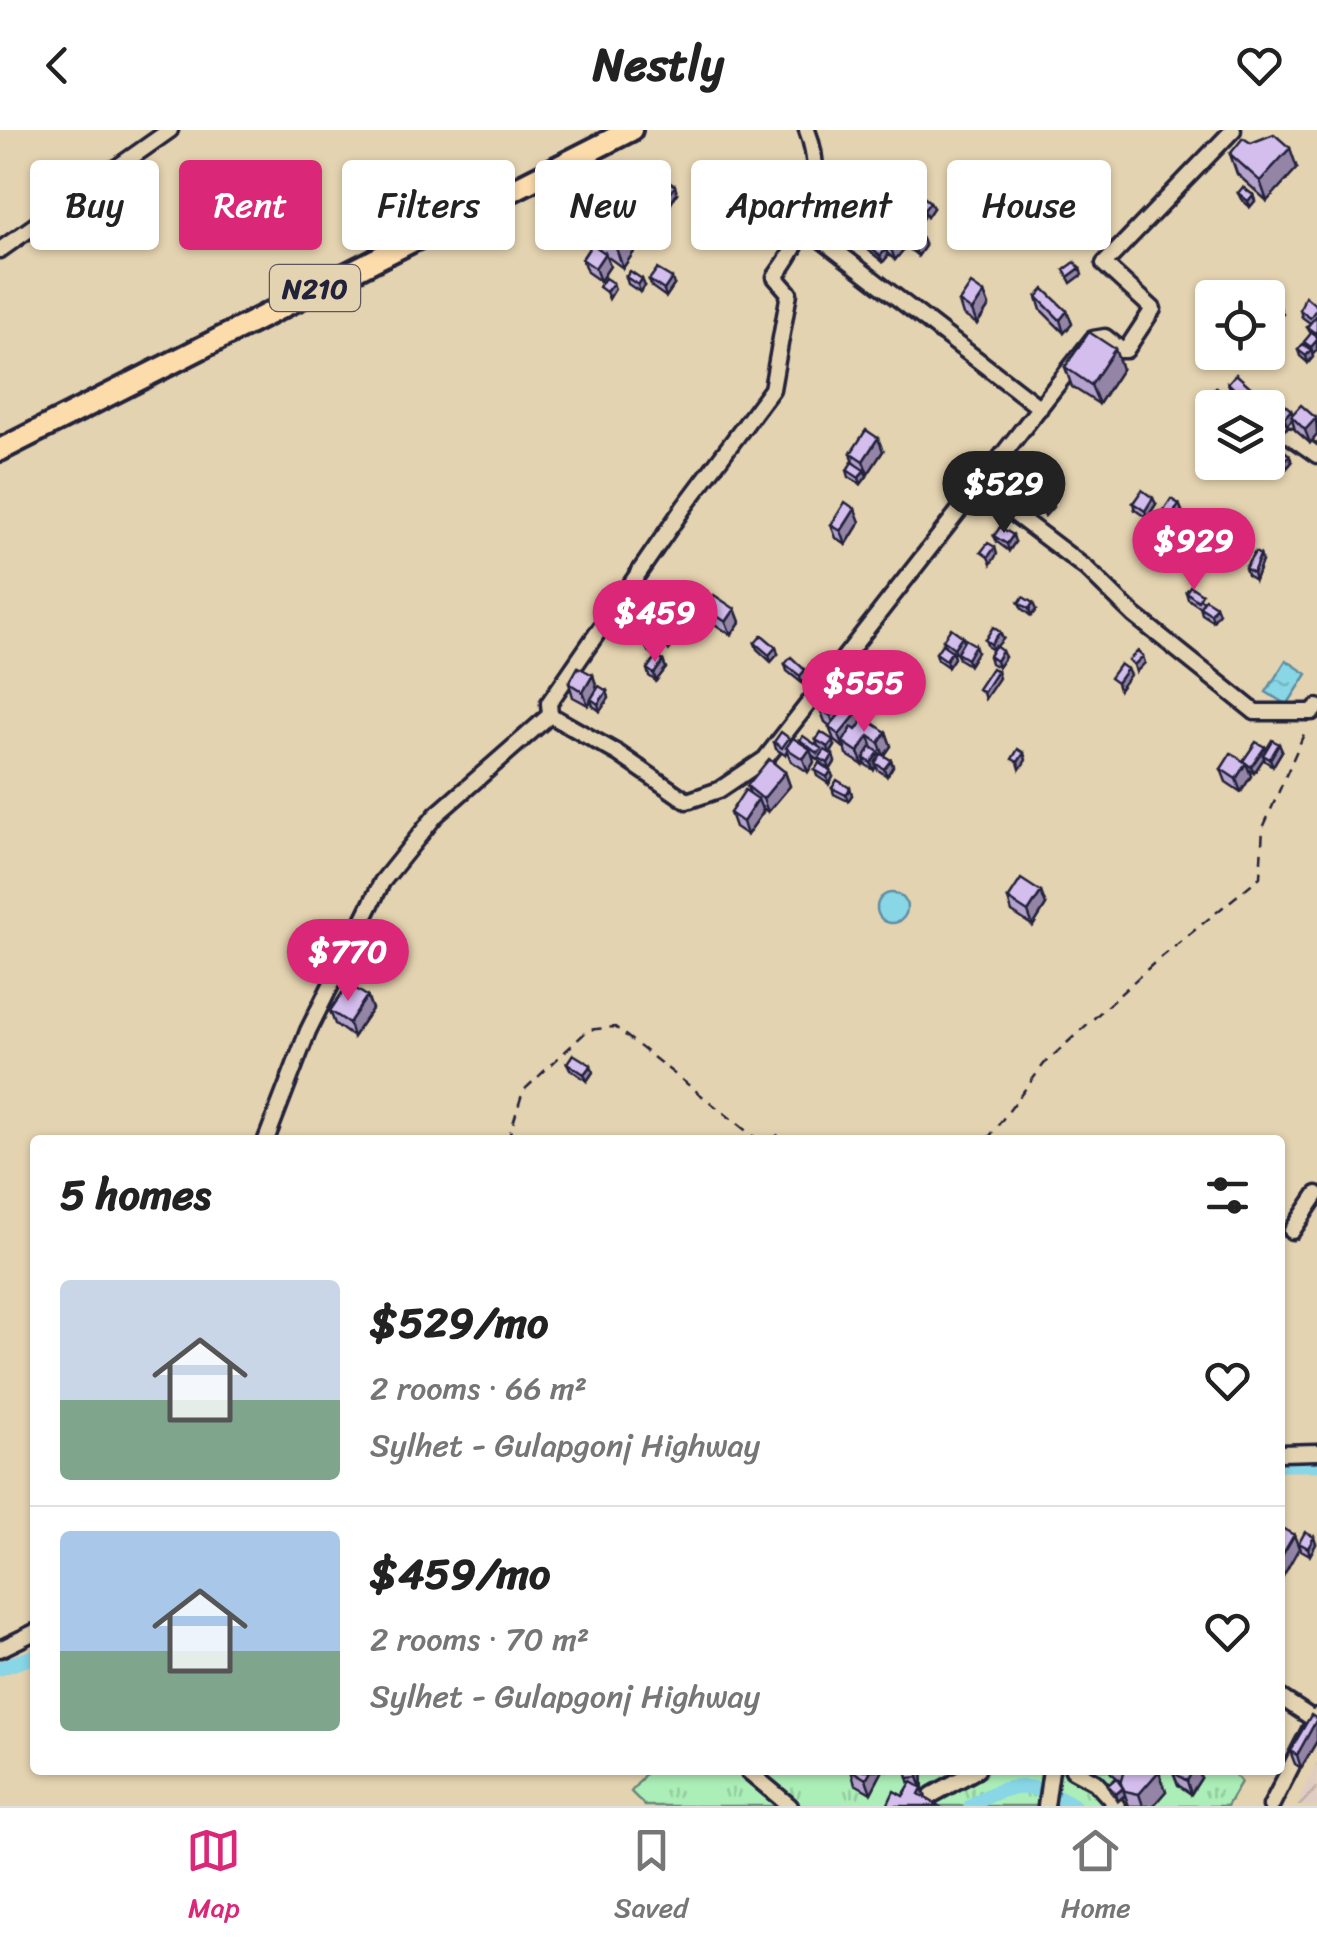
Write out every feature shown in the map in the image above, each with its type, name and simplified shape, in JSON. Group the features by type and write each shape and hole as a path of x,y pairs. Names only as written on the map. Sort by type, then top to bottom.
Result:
{"highway":[{"name":"N210","path":"0,450 631,130"}],"street":[{"path":"0,250 170,130"},
{"path":"807,130 812,160"},
{"path":"550,715 619,754 687,801 719,790 771,753 1093,339 1099,335 1126,350 1152,315 1153,309 1104,264 1232,130"},
{"path":"550,715 549,703 684,507 772,389 788,293 775,277 796,250"},
{"path":"834,250 1040,408"},
{"path":"1290,436 1317,455"},
{"path":"979,487 1088,569 1134,616 1255,712 1314,709"},
{"path":"268,1135 308,1031 382,882 436,815 550,715"},
{"path":"1292,1232 1317,1194"},
{"path":"1285,1453 1317,1452"},
{"path":"0,1649 30,1634"},
{"path":"1270,1806 1315,1717 1285,1700"},
{"path":"753,1775 790,1806"},
{"path":"932,1795 968,1775"},
{"path":"1046,1806 1050,1775"},
{"path":"1082,1775 1095,1782 1117,1806"}],"path":[{"path":"992,1135 1044,1064 1153,964 1260,877 1264,828 1314,709"},
{"path":"510,1135 523,1091 588,1030 614,1027 752,1135"}],"shaded area":[{"path":"1317,1763 1317,1806 1297,1806 1308,1780"}],"green space":[{"path":"644,1775 1235,1775 1241,1782 1227,1806 645,1806 631,1792"}],"water":[{"path":"1286,660 1307,674 1287,705 1266,692"},
{"path":"892,893 903,897 907,908 903,919 892,923 881,919 877,908 881,897"}],"building":[{"path":"1274,134 1290,148 1260,181 1230,154 1243,138 1251,143"},
{"path":"1243,187 1253,195 1248,201 1238,193"},
{"path":"588,250 605,253 595,268 582,259"},
{"path":"1075,262 1080,268 1068,277 1064,270"},
{"path":"657,269 672,278 664,290 649,280"},
{"path":"630,271 642,279 638,285 626,277"},
{"path":"605,278 613,283 606,292 599,287"},
{"path":"971,284 984,293 972,311 959,302"},
{"path":"1044,289 1067,311 1060,320 1037,297"},
{"path":"1305,296 1317,306 1310,318 1300,310"},
{"path":"1317,315 1317,331 1315,333 1307,327"},
{"path":"1089,332 1115,349 1091,385 1065,367"},
{"path":"1312,332 1317,340 1311,347 1304,342"},
{"path":"1303,344 1311,350 1306,356 1298,350"},
{"path":"1236,374 1254,390 1235,390 1228,383"},
{"path":"1301,405 1316,418 1305,430 1291,416"},
{"path":"866,430 878,438 863,461 851,453"},
{"path":"852,462 864,470 859,478 847,470"},
{"path":"1142,490 1153,498 1145,511 1133,503"},
{"path":"1046,496 1051,500 1042,509 1038,505"},
{"path":"1171,499 1179,504 1172,516 1164,510"},
{"path":"845,502 855,509 841,531 831,525"},
{"path":"1000,527 1013,535 1007,544 994,536"},
{"path":"988,543 995,547 988,557 981,552"},
{"path":"1255,552 1260,555 1253,573 1245,568"},
{"path":"669,585 682,593 675,604 662,596"},
{"path":"1190,586 1202,594 1198,601 1186,592"},
{"path":"714,595 735,609 726,622 705,608"},
{"path":"1023,597 1033,603 1029,609 1019,603"},
{"path":"1205,599 1216,606 1211,614 1200,607"},
{"path":"664,603 678,612 671,623 656,614"},
{"path":"679,618 684,621 667,643 659,638"},
{"path":"659,619 665,624 657,636 651,632"},
{"path":"993,627 1000,632 991,644 985,640"},
{"path":"951,628 962,636 954,648 943,640"},
{"path":"762,635 776,647 769,655 755,643"},
{"path":"650,638 660,644 655,651 645,645"},
{"path":"965,639 975,645 967,659 957,653"},
{"path":"942,644 952,651 946,660 936,653"},
{"path":"995,646 1002,651 996,661 989,656"},
{"path":"1138,651 1143,656 1134,665 1129,660"},
{"path":"656,656 663,661 654,674 647,669"},
{"path":"791,657 805,670 800,676 785,664"},
{"path":"1120,664 1127,669 1117,683 1110,678"},
{"path":"578,667 593,675 583,692 569,683"},
{"path":"992,668 997,671 983,693 978,689"},
{"path":"599,686 607,691 598,704 591,699"},
{"path":"833,691 844,699 831,716 820,709"},
{"path":"849,703 859,711 839,735 829,727"},
{"path":"865,718 886,732 879,743 869,736 858,752 843,742 852,727 856,730"},
{"path":"781,732 789,738 782,748 774,742"},
{"path":"821,732 833,740 828,747 816,740"},
{"path":"803,736 822,749 818,754 800,740"},
{"path":"793,738 810,749 803,759 786,748"},
{"path":"1272,740 1279,744 1270,759 1263,755"},
{"path":"1256,742 1265,747 1251,767 1243,761"},
{"path":"871,747 879,752 871,763 864,758"},
{"path":"1018,749 1024,753 1018,762 1012,759"},
{"path":"825,750 833,755 828,763 819,758"},
{"path":"1231,753 1246,763 1236,779 1221,769"},
{"path":"881,754 891,760 884,769 875,763"},
{"path":"769,759 785,772 763,799 747,786"},
{"path":"819,763 831,771 827,777 815,770"},
{"path":"837,780 850,788 846,795 832,788"},
{"path":"745,790 758,799 743,822 730,813"},
{"path":"1021,879 1041,892 1028,912 1008,899"},
{"path":"348,984 367,996 349,1023 330,1011"},
{"path":"573,1054 591,1065 584,1074 567,1063"},
{"path":"1285,1530 1294,1535 1285,1550"},
{"path":"1305,1532 1314,1537 1308,1548 1299,1543"},
{"path":"1311,1715 1317,1719 1297,1755 1290,1751"},
{"path":"1124,1775 1156,1775 1139,1794 1125,1791 1121,1784"},
{"path":"1116,1778 1123,1788 1116,1794 1108,1785"},
{"path":"912,1782 922,1788 919,1794 939,1806 887,1806 894,1791 903,1796"}],"waterway":[{"path":"1285,1464 1317,1464"},
{"path":"0,1668 30,1658"},
{"path":"971,1806 998,1792 1022,1787 1047,1792 1074,1806"}]}
